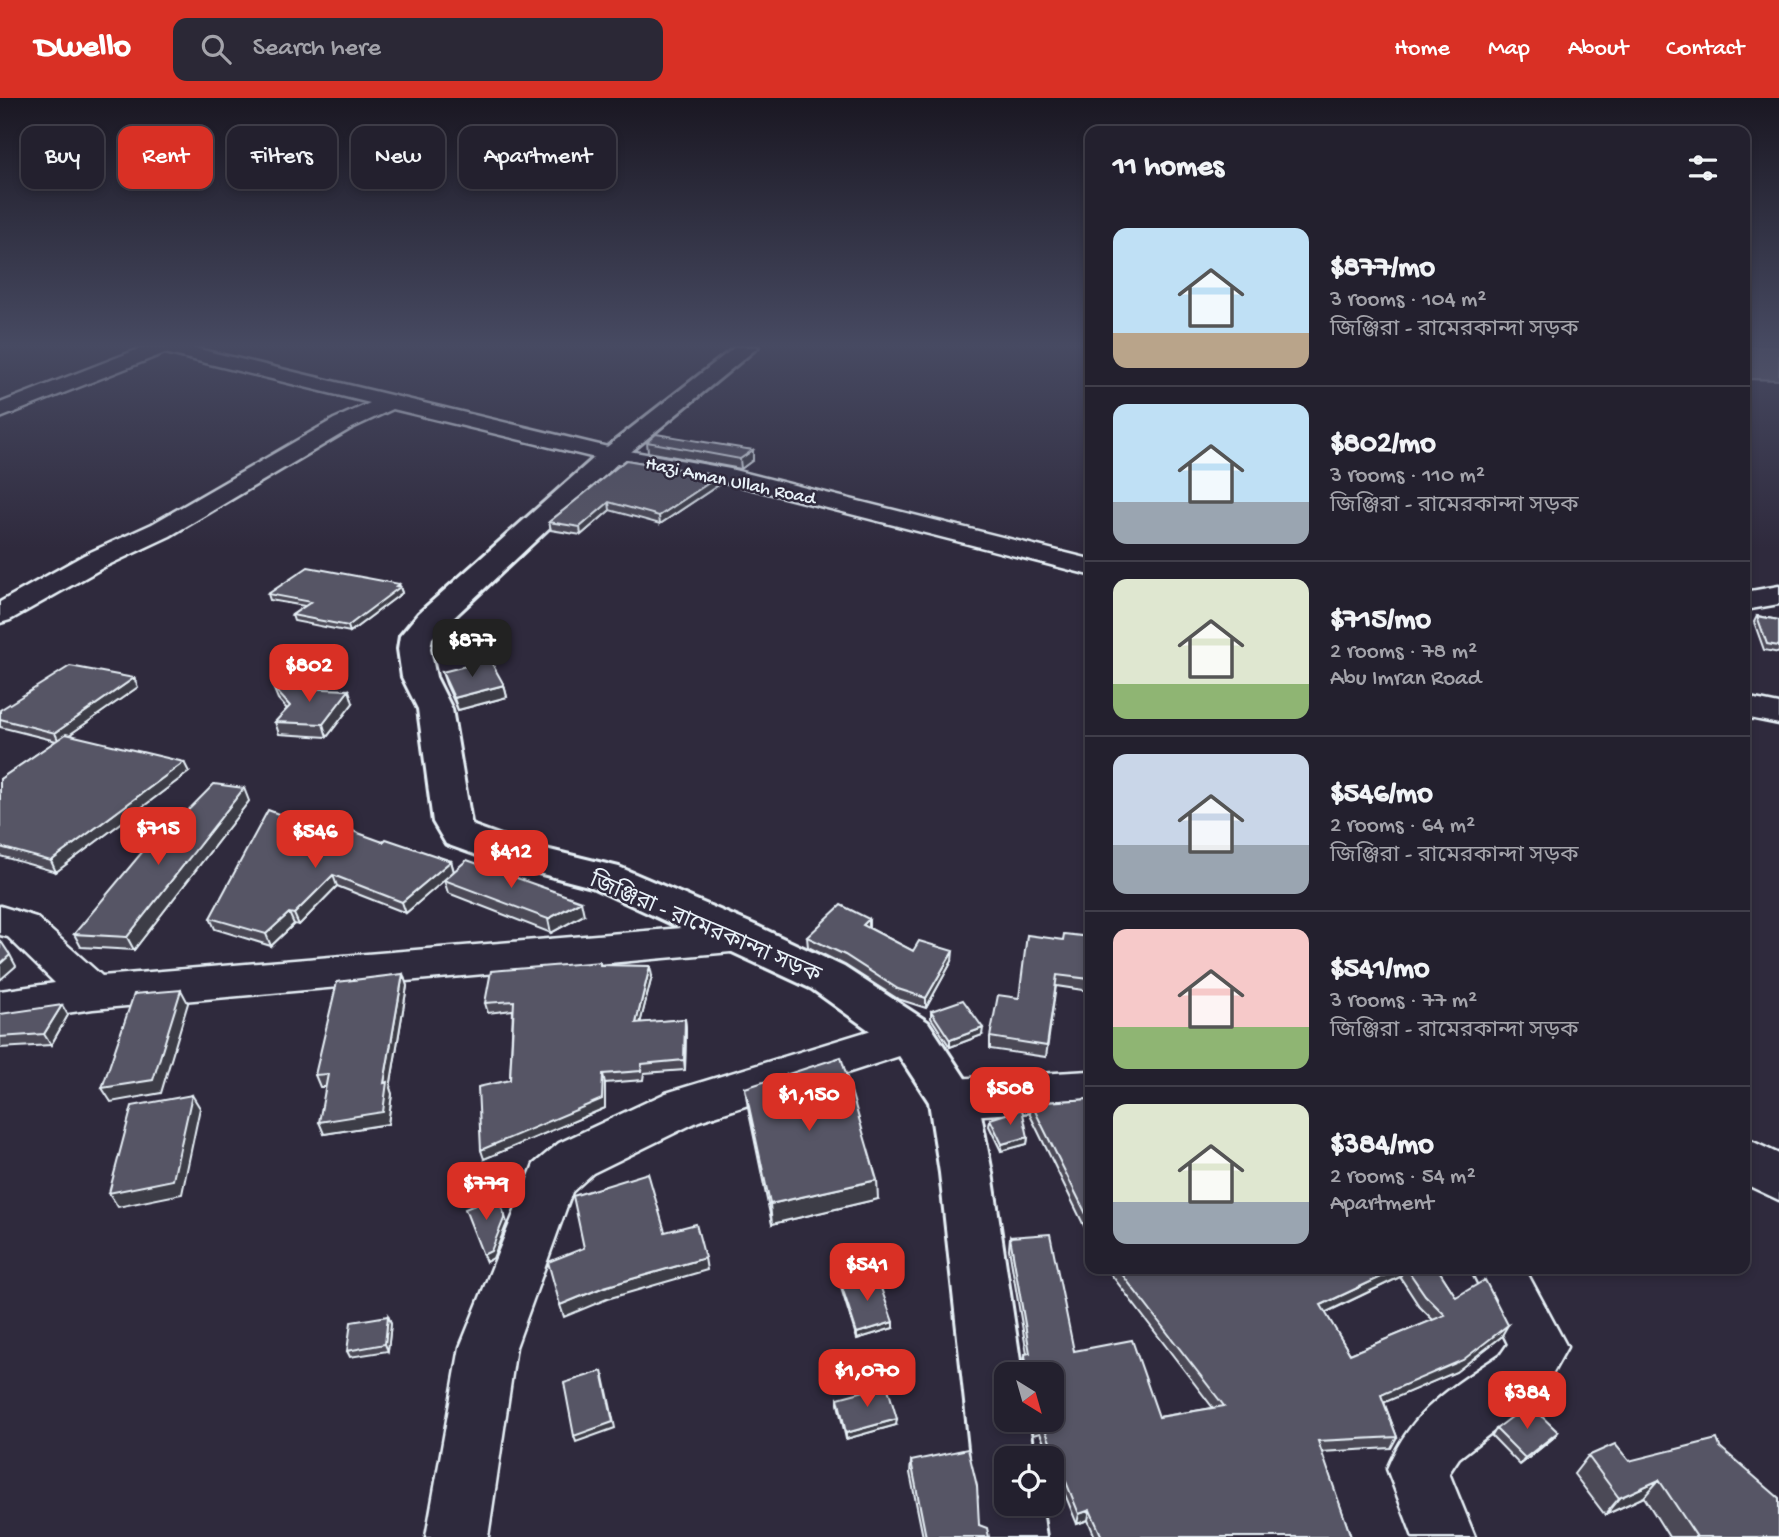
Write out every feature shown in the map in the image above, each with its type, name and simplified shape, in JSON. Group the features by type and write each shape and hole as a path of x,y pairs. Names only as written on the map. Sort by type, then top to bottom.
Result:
{"main road":[{"name":"জিঞ্জিরা - রামেরকান্দা সড়ক","path":"663,414 612,455 503,552 416,636 414,649 419,677 435,709 452,822 460,835 510,853 605,877 741,937 828,978 911,1035 953,1098 966,1173 1001,1446"},
{"path":"1011,1516 1013,1537"}],"street":[{"path":"0,614 94,561 161,530 342,424 363,414"},
{"name":"Hazi Aman Ullah Road","path":"441,414 612,455 730,476 1085,565"},
{"path":"1750,600 1779,595"},
{"path":"1750,708 1779,714"},
{"path":"0,920 22,927 93,993"},
{"path":"0,1007 93,993 741,937"},
{"path":"457,1537 488,1347 552,1179 576,1158 683,1107 911,1035"},
{"path":"953,1098 1085,1089"},
{"path":"1750,1163 1779,1179"},
{"path":"1444,1537 1417,1469 1438,1437 1476,1405 1521,1374 1539,1347 1500,1274"}],"building":[{"path":"656,434 753,450 740,459 647,442"},
{"path":"626,460 719,476 659,516 609,502 580,527 549,522"},
{"path":"308,567 399,584 396,586 400,587 348,626 292,615 311,602 268,594"},
{"path":"1757,616 1779,620 1779,646 1767,644"},
{"path":"490,660 504,685 454,698 442,672"},
{"path":"70,666 134,678 55,733 0,719 0,710"},
{"path":"273,687 349,690 323,724 275,722 290,706"},
{"path":"66,734 184,762 51,861 0,847 0,779"},
{"path":"214,784 244,788 127,937 74,934 148,845 154,845"},
{"path":"268,810 305,824 314,817 383,842 386,839 451,861 402,902 333,875 294,914 289,913 266,934 210,918"},
{"path":"467,860 581,901 548,919 444,880"},
{"path":"841,905 869,919 863,925 913,951 919,941 953,951 926,998 898,989 845,955 807,937"},
{"path":"1064,934 1085,936 1085,978 1057,975 1047,1046 990,1037 998,995 1019,998 1027,935 1063,940"},
{"path":"0,941 10,955 0,964"},
{"path":"600,962 600,965 650,966 636,1023 685,1019 684,1060 642,1064 641,1071 603,1074 602,1099 481,1150 478,1087 510,1080 514,1001 485,1003 491,971"},
{"path":"403,974 384,1083 387,1082 383,1112 319,1122 328,1074 315,1075 337,982"},
{"path":"181,990 153,1080 102,1088 134,994"},
{"path":"963,1000 983,1028 950,1040 931,1011"},
{"path":"62,1005 44,1034 0,1037 0,1014"},
{"path":"841,1057 877,1180 770,1204 745,1088"},
{"path":"192,1095 173,1180 109,1193 132,1106"},
{"path":"1085,1099 1085,1212 1031,1103"},
{"path":"1022,1109 1028,1137 1002,1144 990,1119"},
{"path":"648,1173 665,1232 696,1224 705,1258 604,1287 560,1305 548,1262 584,1248 573,1196"},
{"path":"497,1196 505,1216 491,1251 483,1255 465,1209"},
{"path":"1050,1234 1074,1351 1132,1340 1159,1417 1224,1406 1122,1274 1387,1274 1321,1305 1350,1354 1445,1315 1425,1295 1410,1274 1441,1274 1456,1297 1485,1280 1508,1325 1463,1360 1381,1395 1397,1437 1318,1441 1351,1537 1102,1537 1090,1510 1079,1514 1064,1477 1064,1446 1052,1446 1046,1432 1064,1432 1064,1362 1026,1362 1025,1354 1030,1353 1010,1237"},
{"path":"876,1274 893,1322 857,1333 841,1284"},
{"path":"388,1316 385,1344 347,1351 351,1322"},
{"path":"602,1371 613,1422 574,1436 564,1383"},
{"path":"887,1385 897,1419 846,1433 838,1398"},
{"path":"1529,1404 1558,1432 1525,1458 1496,1429"},
{"path":"1717,1439 1720,1447 1779,1498 1779,1537 1697,1537 1659,1480 1619,1498 1588,1456 1615,1444 1629,1461"},
{"path":"968,1449 977,1486 979,1525 987,1528 989,1537 926,1537 911,1461"}]}
